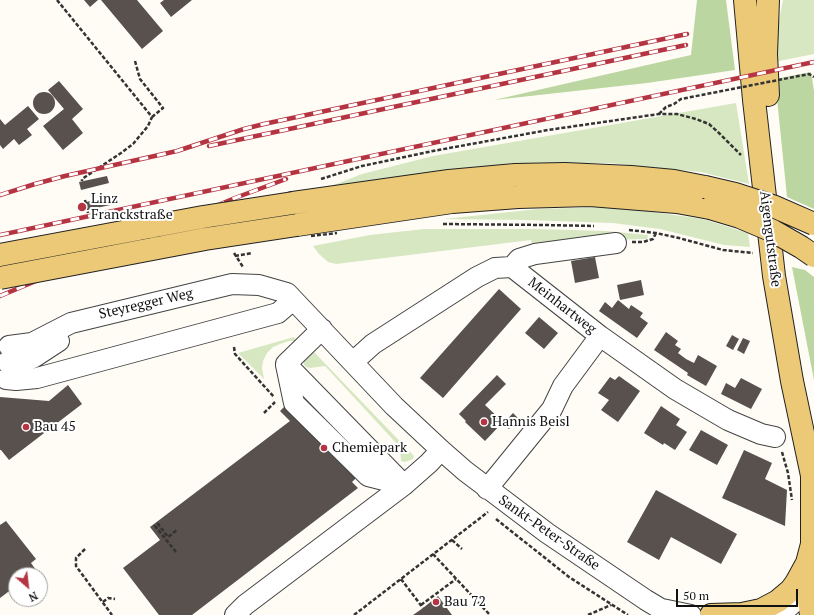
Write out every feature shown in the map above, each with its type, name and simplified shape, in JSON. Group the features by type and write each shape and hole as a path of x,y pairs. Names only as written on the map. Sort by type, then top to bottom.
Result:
{"main road":[{"name":"Aigengutstraße","path":"711,615 742,614 761,610 778,601 791,590 796,583 807,563 812,544 813,480 793,388 774,276 754,100 745,0"},
{"name":"Aigengutstraße","path":"768,0 766,54 768,98 774,158 789,275 814,416"},
{"path":"0,255 203,217 293,203 442,182 515,175 565,174 630,176 674,181 735,194 775,207 814,224"},
{"path":"0,278 205,239 452,202 518,197 590,195 677,202 710,208 740,217 774,231 814,256"},
{"path":"811,615 809,601 814,582"}],"street":[{"path":"352,362 373,344 478,277 495,268 512,267 519,259 535,254 601,244 619,236"},
{"name":"Meinhartweg","path":"512,267 640,366 696,402 749,430 775,437"},
{"name":"Steyregger Weg","path":"232,284 259,285 290,297 278,313 38,378 16,380 7,362 32,343 64,326 89,318 232,284"},
{"name":"Sankt-Peter-Straße","path":"290,297 394,406 441,450 487,489 546,533 656,610"},
{"path":"322,329 286,364 404,485"},
{"path":"487,489 552,409 563,386 600,336"},
{"path":"235,615 258,595 404,485 441,450"},
{"path":"776,615 790,606 814,582"},
{"path":"656,610 691,615"}],"path":[{"path":"57,0 152,117"},
{"path":"82,181 82,179 133,144 148,126 152,117 163,108 140,79 135,61"},
{"path":"659,114 666,107 681,99 809,74 814,77"},
{"path":"317,180 362,166 433,151 548,130 659,114 677,114 709,124 745,159"},
{"path":"85,200 88,213"},
{"path":"437,224 544,224 601,227"},
{"path":"337,233 344,233"},
{"path":"619,236 643,242 653,238 656,233"},
{"path":"619,236 656,233 723,250 759,253"},
{"path":"233,248 235,256"},
{"path":"234,347 235,354 277,401 264,413"},
{"path":"775,437 788,473 792,502"},
{"path":"354,615 488,512"},
{"path":"176,552 156,526 158,524 168,537 177,530"},
{"path":"452,540 462,550"},
{"path":"85,549 76,558 76,566 112,615"},
{"path":"433,554 490,615"},
{"path":"401,579 422,606 456,579"},
{"path":"102,602 108,598 115,599"},
{"path":"588,615 611,605"}],"green space":[{"path":"697,0 726,0 735,70 647,83 494,100 691,55"},
{"path":"783,0 814,0 814,54 774,62 776,35"},
{"path":"811,72 814,91 814,209 787,197 775,79"},
{"path":"736,103 749,184 701,172 608,163 513,163 326,188 362,174 433,156"},
{"path":"607,207 703,219 748,233 750,247 724,245 660,229 613,223 444,219 538,209"},
{"path":"424,229 536,229 606,231 648,235 647,239 598,240 533,249 531,240 336,264 328,262 313,246 370,235"},
{"path":"792,267 805,270 814,277 814,380"},
{"path":"294,337 297,341 289,341 280,344 273,347 267,353 263,361 262,368 264,379 238,353"},
{"path":"313,351 414,456 413,459 405,462 401,461 400,448 398,445 325,366 310,368 306,367 304,360"}],"building":[{"path":"84,0 98,0 90,7"},
{"path":"101,0 137,0 163,31 142,49"},
{"path":"164,0 192,0 171,17 160,3"},
{"path":"59,81 83,109 72,119 83,133 63,150 43,126 64,109 48,90"},
{"path":"44,92 52,95 55,103 52,111 44,114 36,111 33,103 36,95"},
{"path":"28,106 39,119 27,129 32,135 19,145 14,139 3,149 0,145 0,119 5,125"},
{"path":"107,176 109,183 81,190 79,182"},
{"path":"114,196 115,204 87,210 86,202"},
{"path":"595,257 599,278 575,283 571,261"},
{"path":"641,280 644,295 620,300 617,285"},
{"path":"499,289 521,309 443,398 420,378"},
{"path":"618,300 629,309 631,305 643,313 640,317 648,323 637,338 599,311 605,302 612,308"},
{"path":"539,317 558,333 544,349 525,333"},
{"path":"666,332 678,341 675,345 681,349 678,353 686,359 694,363 698,355 717,366 706,386 687,375 688,373 654,350"},
{"path":"732,335 739,339 733,350 726,346"},
{"path":"743,338 750,341 744,354 737,350"},
{"path":"497,375 506,384 485,405 503,422 485,441 465,422 466,421 459,414"},
{"path":"619,376 640,391 618,422 601,410 609,400 598,393 610,377 615,380"},
{"path":"741,378 762,389 751,409 721,394 726,383 735,388"},
{"name":"Bau 45","path":"68,385 82,404 9,460 0,450 0,397 49,401"},
{"path":"286,405 358,476 352,482 358,488 192,615 159,615 123,568 160,540 150,527 290,421 280,411"},
{"path":"661,406 680,419 676,425 687,432 675,450 664,443 663,445 644,433"},
{"path":"513,413 518,418 509,429 503,424"},
{"path":"701,430 728,445 717,465 689,450"},
{"path":"744,450 772,463 765,479 787,490 785,526 722,498"},
{"path":"656,490 737,534 721,564 671,537 659,560 627,542"},
{"path":"6,521 36,559 31,563 34,567 8,567 8,592 0,598 0,525"},
{"name":"Bau 72","path":"438,596 452,615 413,615 423,608"}],"railway":[{"path":"0,195 65,176 177,151 264,124 687,34"},
{"path":"209,146 686,45"},
{"path":"0,235 814,62"},
{"path":"0,296 235,198 286,179"}],"place":[{"name":"Linz Franckstraße","path":"82,207"},
{"name":"Hannis Beisl","path":"484,422"},
{"name":"Bau 45","path":"26,427"},
{"name":"Chemiepark","path":"324,448"},
{"name":"Bau 72","path":"436,602"}]}
